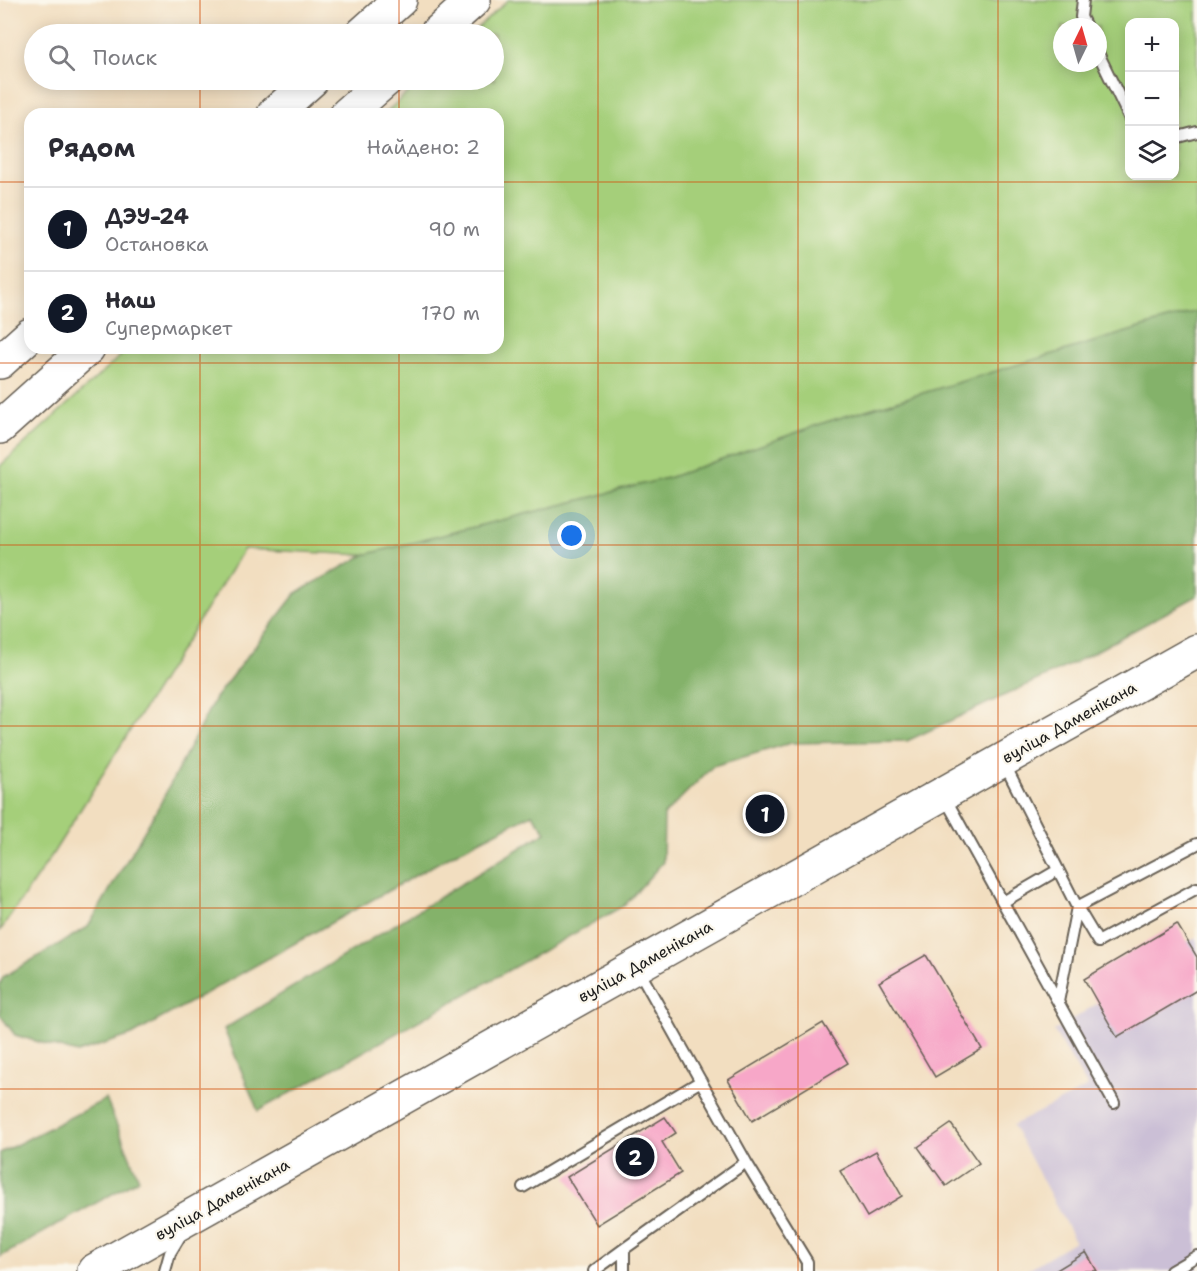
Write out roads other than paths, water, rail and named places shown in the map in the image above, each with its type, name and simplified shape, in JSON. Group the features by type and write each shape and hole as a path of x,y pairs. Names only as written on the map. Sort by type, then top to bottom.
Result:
{"main road":[{"path":"373,24 400,0"},
{"path":"447,24 474,0"},
{"path":"281,108 301,90"},
{"path":"354,108 375,90"},
{"path":"0,362 24,340"},
{"path":"0,427 81,354"},
{"name":"вуліца Даменікана","path":"94,1271 1197,651"}],"lane":[{"path":"1082,18 1083,0"},
{"path":"1107,72 1125,109"},
{"path":"1179,137 1197,132"},
{"path":"1002,760 1077,907 1098,942 1197,888"},
{"path":"943,793 1114,1103"},
{"path":"1077,907 1197,844"},
{"path":"1003,902 1058,870"},
{"path":"1058,1002 1077,907"},
{"path":"636,966 746,1162 807,1262 807,1271"},
{"path":"523,1187 701,1081"},
{"path":"594,1271 746,1162"},
{"path":"165,1271 170,1253 191,1216"},
{"path":"624,1249 624,1271"},
{"path":"1171,1271 1197,1256"}],"place":[{"name":"ДЭУ-24","path":"765,814"},
{"name":"Наш","path":"635,1157"}]}
